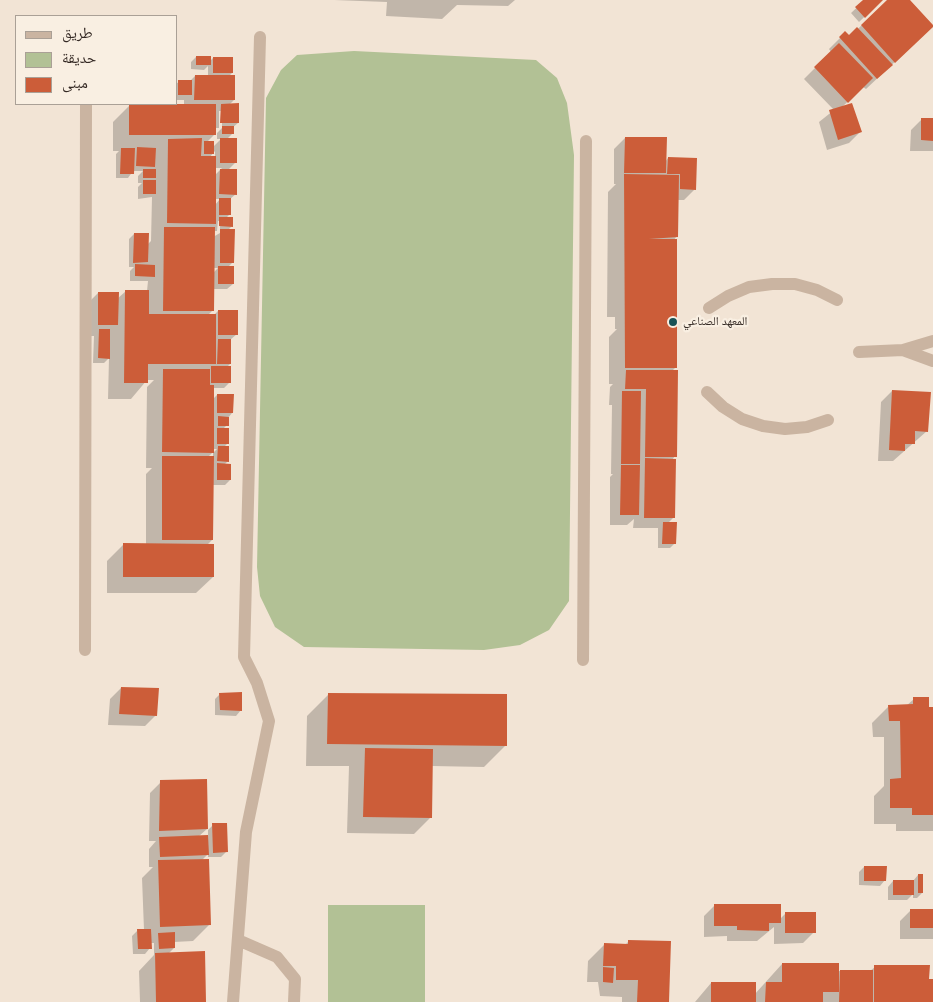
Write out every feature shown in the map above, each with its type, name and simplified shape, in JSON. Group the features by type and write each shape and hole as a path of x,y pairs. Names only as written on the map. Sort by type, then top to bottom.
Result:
{"lane":[{"path":"233,1002 246,832 269,721 257,682 244,657 260,37"},
{"path":"85,650 86,105"},
{"path":"583,660 586,141"},
{"path":"708,308 728,296 749,287 772,284 794,284 837,300"},
{"path":"859,352 903,350 933,341"},
{"path":"903,350 933,361"},
{"path":"707,392 723,407 742,419 763,426 785,429 807,427 828,420"},
{"path":"238,940 277,957 295,979 294,1002"}],"green space":[{"path":"354,51 536,60 557,78 567,103 574,155 569,601 549,630 520,645 484,650 304,647 275,627 260,596 257,567 266,98 281,70 297,55"},
{"path":"328,905 425,905 425,1002 328,1002"}],"building":[{"path":"863,0 883,0 865,18 855,7"},
{"path":"887,0 910,0 933,25 895,63 861,25"},
{"path":"857,27 893,65 877,79 839,37 845,31 849,35"},
{"path":"839,43 873,78 848,103 814,67"},
{"path":"196,56 211,56 211,65 196,65"},
{"path":"213,57 233,57 233,73 213,73"},
{"path":"195,75 235,75 235,100 194,100"},
{"path":"178,80 192,80 192,95 178,95"},
{"path":"239,103 239,123 220,123 221,104"},
{"path":"852,103 862,132 838,140 829,110"},
{"path":"216,104 216,135 129,135 129,105"},
{"path":"921,118 933,118 933,141 921,140"},
{"path":"222,126 234,126 234,134 222,134"},
{"path":"625,137 667,137 666,173 624,173"},
{"path":"202,138 201,156 216,156 216,224 167,223 168,139"},
{"path":"220,138 237,138 237,163 220,163"},
{"path":"204,141 214,141 214,154 204,154"},
{"path":"137,147 156,148 155,167 136,166"},
{"path":"121,148 135,148 134,174 120,174"},
{"path":"668,157 697,158 696,190 680,189 680,174 667,174"},
{"path":"143,169 156,169 156,178 143,178"},
{"path":"220,169 237,169 237,195 219,194"},
{"path":"624,174 679,175 678,237 649,239 677,239 677,368 625,368"},
{"path":"143,180 156,180 156,194 143,194"},
{"path":"219,198 231,198 231,215 219,215"},
{"path":"219,217 233,217 233,227 219,226"},
{"path":"164,227 215,227 214,311 163,311"},
{"path":"220,229 235,229 234,263 220,263"},
{"path":"134,233 149,233 148,262 133,263"},
{"path":"135,264 155,265 155,277 135,276"},
{"path":"218,266 234,266 234,284 218,284"},
{"path":"125,290 149,290 149,314 216,314 216,364 148,364 148,383 124,383"},
{"path":"98,292 119,292 118,325 98,325"},
{"path":"218,310 238,310 238,335 218,335"},
{"path":"99,329 110,329 110,359 98,358"},
{"path":"218,339 231,339 231,364 217,364"},
{"path":"211,366 231,366 231,383 211,383"},
{"path":"163,369 210,369 210,385 214,385 214,453 162,452"},
{"path":"626,370 678,370 677,457 645,457 646,389 625,389"},
{"path":"892,390 931,392 928,432 915,431 915,444 905,444 905,451 889,450"},
{"path":"622,391 641,391 640,464 621,464"},
{"path":"217,394 234,394 233,413 217,413"},
{"path":"218,416 229,417 229,426 218,426"},
{"path":"217,428 229,428 229,444 217,444"},
{"path":"218,446 229,446 229,462 217,461"},
{"path":"162,456 214,456 213,540 162,540"},
{"path":"645,458 676,459 675,518 644,518"},
{"path":"217,463 231,464 231,480 217,480"},
{"path":"621,465 640,465 639,515 620,515"},
{"path":"663,522 677,522 676,544 662,544"},
{"path":"123,543 214,544 214,577 123,577"},
{"path":"121,687 159,688 157,716 119,714"},
{"path":"242,692 242,711 220,710 219,693"},
{"path":"328,693 507,694 507,746 327,744"},
{"path":"913,697 929,697 929,707 933,707 933,815 912,815 912,808 890,808 890,779 901,778 900,721 889,721 888,705 913,704"},
{"path":"365,748 433,749 432,818 363,817"},
{"path":"207,779 208,829 159,831 160,780"},
{"path":"212,823 227,823 228,852 213,853"},
{"path":"208,835 209,855 160,857 159,837"},
{"path":"209,859 211,925 160,927 158,860"},
{"path":"864,866 887,866 886,881 864,881"},
{"path":"918,874 923,874 923,893 918,893"},
{"path":"893,880 914,880 914,895 893,895"},
{"path":"714,904 781,904 781,923 769,923 769,931 737,930 737,926 714,926"},
{"path":"910,909 933,909 933,928 910,928"},
{"path":"785,912 816,912 816,933 785,933"},
{"path":"137,929 151,929 152,949 138,949"},
{"path":"175,932 175,948 159,949 158,933"},
{"path":"628,940 671,941 669,1002 637,1002 638,980 616,980 616,966 603,966 604,943 628,944"},
{"path":"205,951 206,1002 156,1002 155,953"},
{"path":"782,963 839,963 839,992 823,992 823,1002 765,1002 766,982 782,982"},
{"path":"874,965 930,965 929,979 933,979 933,1002 874,1002"},
{"path":"603,967 614,968 613,983 603,982"},
{"path":"840,970 873,970 873,1002 839,1002"},
{"path":"711,982 756,982 756,1002 711,1002"}],"place":[{"name":"المعهد الصناعي","path":"673,322"}]}
